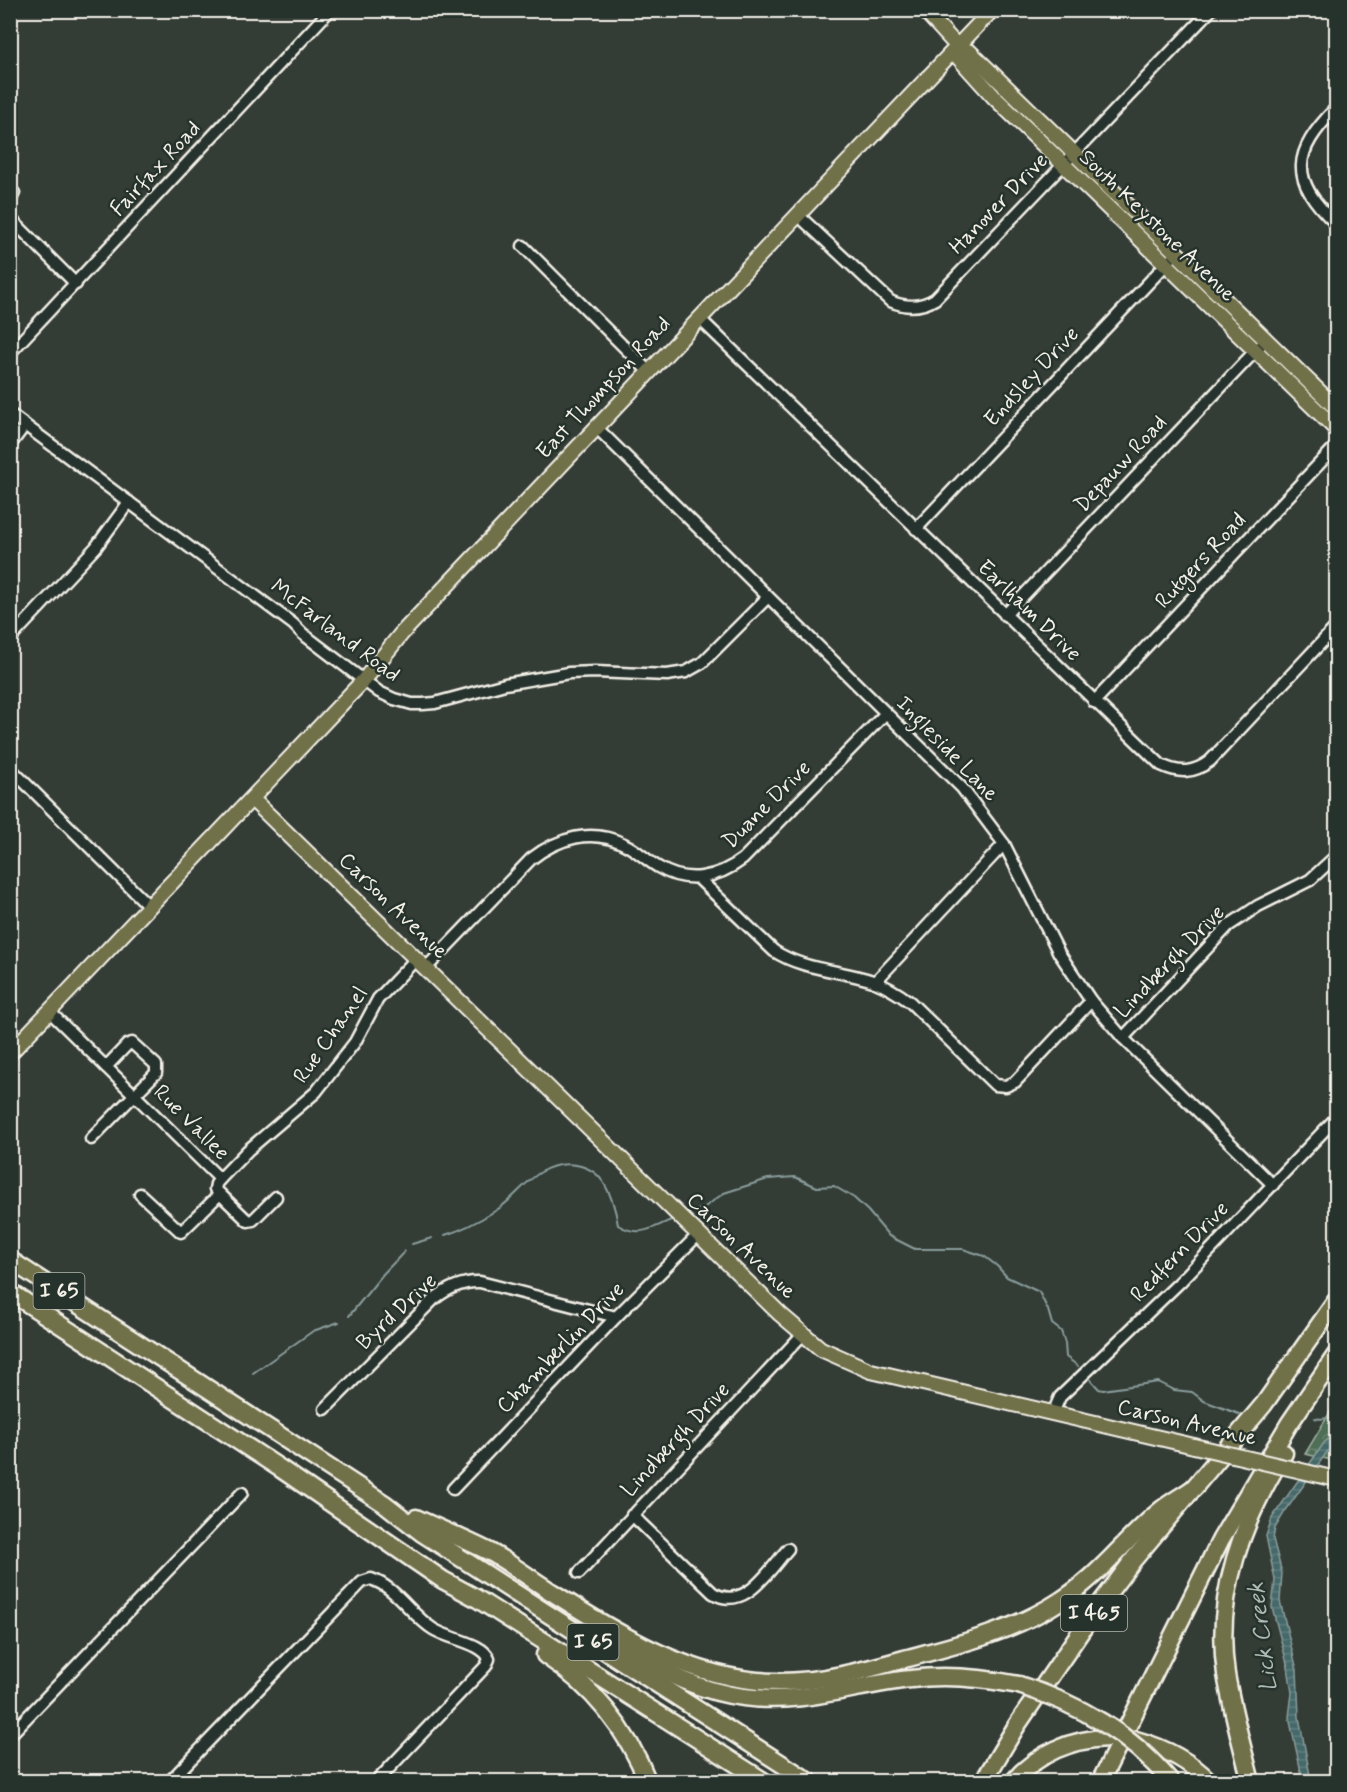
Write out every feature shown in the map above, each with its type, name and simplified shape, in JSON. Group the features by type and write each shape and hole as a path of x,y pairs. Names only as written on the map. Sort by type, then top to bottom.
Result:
{"highway":[{"name":"I 65","path":"10,1260 385,1504 422,1533 810,1782"},
{"name":"I 65","path":"10,1292 281,1469 443,1580 476,1598 765,1782"},
{"name":"I 465","path":"983,1782 1017,1725 1088,1621 1134,1559 1264,1404 1336,1301"},
{"path":"1100,1782 1221,1539 1289,1424 1336,1355"},
{"path":"1251,1782 1226,1673 1224,1632 1227,1589 1244,1529 1336,1355"},
{"path":"385,1504 491,1553 590,1615 646,1647 682,1664 707,1672 752,1680 806,1681 847,1675 926,1654 1022,1623 1077,1590 1161,1511 1195,1488"},
{"path":"446,1532 647,1663 690,1683 725,1694 768,1699 810,1698 898,1680 948,1676 989,1679 1020,1685 1068,1702 1107,1724 1136,1746 1172,1782"},
{"path":"443,1580 472,1606 559,1664 587,1688 616,1722 632,1747 646,1779"},
{"path":"1013,1782 1033,1763 1052,1751 1081,1741 1108,1738 1136,1740 1175,1754 1194,1766 1210,1782"}],"main road":[{"name":"South Keystone Avenue","path":"924,10 957,46 970,52 1336,408"},
{"name":"East Thompson Road","path":"150,907 364,680 402,633 992,10"},
{"name":"South Keystone Avenue","path":"957,46 958,57 971,73 1336,429"},
{"name":"Carson Avenue","path":"252,799 699,1234 821,1349 870,1371 1336,1479"},
{"path":"12,1047 50,1012 150,907"}],"street":[{"name":"Fairfax Road","path":"10,353 330,10"},
{"name":"Hanover Drive","path":"798,215 887,298 897,304 917,306 935,299 1211,10"},
{"path":"1336,108 1310,138 1302,159 1302,174 1314,201 1336,224"},
{"path":"10,189 14,193 10,201"},
{"path":"10,218 76,284"},
{"path":"523,246 649,372"},
{"name":"Endsley Drive","path":"916,529 1177,253"},
{"name":"Earlham Drive","path":"699,318 1094,702 1161,765 1171,770 1191,771 1201,768 1210,761 1336,627"},
{"name":"Depauw Road","path":"1005,615 1266,339"},
{"name":"McFarland Road","path":"10,414 293,624 379,692 412,704 444,700 505,684 568,673 675,675 686,672 702,663 768,597"},
{"path":"10,445 25,425"},
{"name":"Ingleside Lane","path":"596,427 962,788 1004,844 1059,953 1091,1001 1124,1038 1273,1185"},
{"name":"Rutgers Road","path":"1094,702 1336,446"},
{"path":"10,639 96,547 129,502"},
{"name":"Duane Drive","path":"422,963 531,859 546,847 571,837 594,836 613,839 633,848 665,871 679,876 698,878 721,873 743,859 886,713"},
{"path":"10,768 150,907"},
{"path":"698,878 780,955 797,963 875,982 1004,844"},
{"name":"Lindbergh Drive","path":"1124,1038 1228,926 1258,906 1310,880 1336,856"},
{"name":"Rue Chanel","path":"220,1179 248,1150 316,1092 355,1042 378,999 422,963"},
{"name":"Lindbergh Drive","path":"875,982 890,988 910,1002 991,1082 1003,1086 1015,1082 1091,1001"},
{"name":"Rue Vallee","path":"50,1012 220,1179"},
{"name":"Rue Vallee","path":"91,1139 157,1071 156,1065 134,1044 130,1043 106,1067"},
{"name":"Redfern Drive","path":"1053,1413 1060,1397 1180,1282 1336,1118"},
{"path":"220,1179 215,1189 248,1221 254,1220 276,1197"},
{"path":"140,1194 181,1232 220,1194"},
{"name":"Chamberlin Drive","path":"453,1490 616,1317 699,1234"},
{"name":"Byrd Drive","path":"325,1409 434,1299 446,1289 457,1285 480,1282 616,1317"},
{"name":"Lindbergh Drive","path":"579,1573 803,1334"},
{"path":"10,1735 242,1493"},
{"path":"632,1515 713,1593 726,1598 743,1596 788,1549"},
{"path":"170,1782 362,1582 369,1579 377,1581 391,1591 417,1617 432,1628 450,1638 478,1646 489,1659 486,1666 376,1782"}],"green space":[{"path":"1336,1402 1336,1461 1305,1454"}],"water":[{"name":"Lick Creek","path":"1336,1431 1336,1442 1284,1513 1275,1528 1273,1539 1282,1573 1280,1601 1297,1670 1299,1717 1311,1781 1303,1781 1289,1717 1292,1693 1288,1667 1272,1607 1275,1580 1266,1536 1272,1518 1324,1443"}],"waterway":[{"path":"445,1235 458,1231 495,1211 541,1172 567,1164 585,1167 599,1177 612,1200 618,1225 639,1231 673,1219"},
{"path":"687,1213 702,1209 724,1193 768,1179 795,1177 817,1187 834,1186 854,1198 889,1236 915,1249 963,1249 984,1256 1007,1277 1039,1292 1052,1324 1061,1331 1066,1357 1078,1366"},
{"path":"412,1244 432,1238"},
{"path":"349,1316 405,1251"},
{"path":"253,1373 313,1331 339,1322"},
{"path":"1090,1379 1099,1389 1103,1390 1158,1382 1174,1390 1192,1392 1204,1401 1239,1414"},
{"path":"1315,1418 1336,1418"}]}
